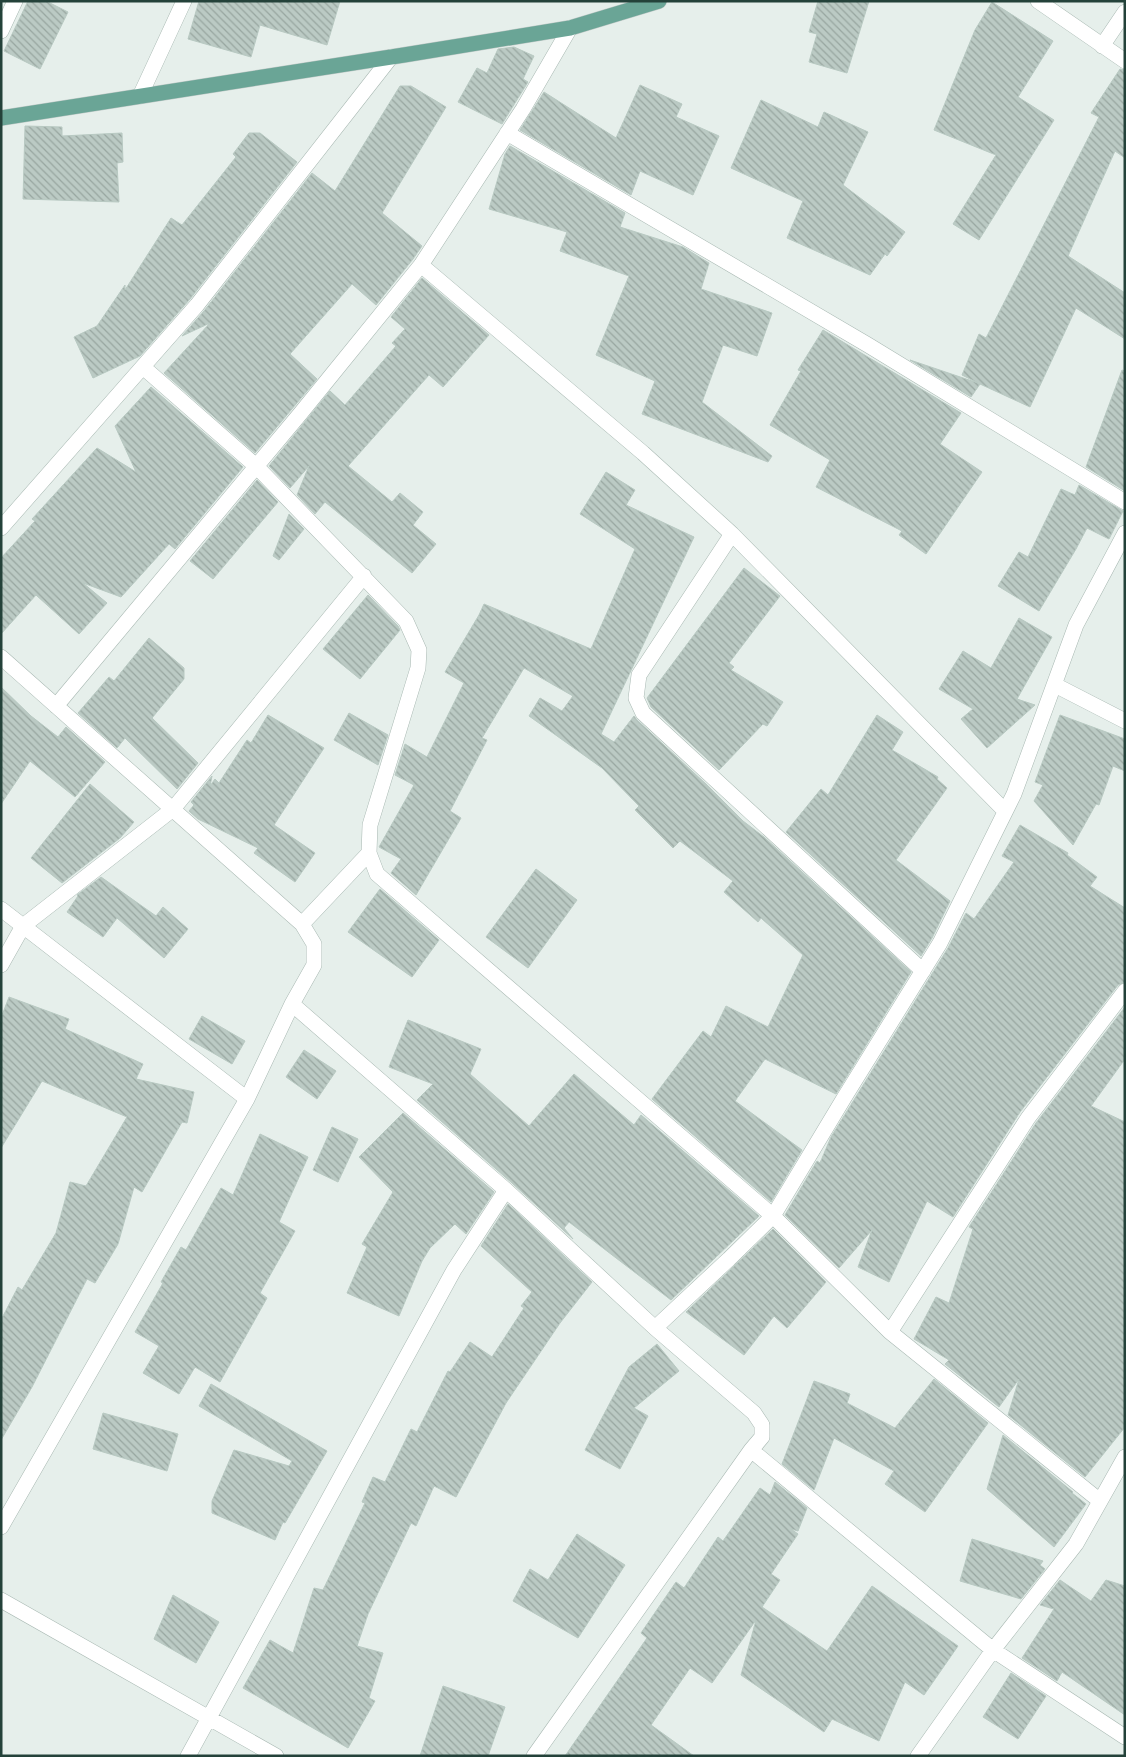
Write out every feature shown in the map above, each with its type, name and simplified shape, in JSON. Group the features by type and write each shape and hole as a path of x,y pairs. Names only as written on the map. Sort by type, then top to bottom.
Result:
{"main road":[{"path":"1,118 570,28 659,1"}],"street":[{"path":"1,31 15,1"},
{"path":"140,96 184,1"},
{"path":"1038,1 1125,61"},
{"path":"1102,46 1125,12"},
{"path":"56,706 421,265 523,109 570,28"},
{"path":"1,528 197,305 391,57"},
{"path":"507,134 868,345 1125,502"},
{"path":"421,265 644,453 732,534 1005,811"},
{"path":"143,367 256,466 406,621 419,650 418,668 370,825 369,853 377,874 773,1216 890,1332 1100,1501"},
{"path":"655,1328 729,1260 773,1216 940,943 1014,794 1076,625 1125,533"},
{"path":"732,534 639,675 636,698 643,713 923,971"},
{"path":"1,965 23,926 173,809 364,576"},
{"path":"1,657 302,924 314,944 314,965 292,1004 247,1099 1,1527"},
{"path":"1055,685 1125,721"},
{"path":"302,924 369,853"},
{"path":"1,909 247,1099"},
{"path":"890,1332 1028,1118 1125,991"},
{"path":"292,1004 506,1190 655,1328 754,1413 762,1425 762,1437 534,1756"},
{"path":"188,1756 454,1270 506,1190"},
{"path":"751,1450 993,1650 1125,1737"},
{"path":"918,1756 993,1650 1076,1544 1125,1458"},
{"path":"1,1600 276,1756"}],"building":[{"path":"28,1 46,1 68,12 40,69 4,51"},
{"path":"199,1 340,1 327,45 260,25 251,57 188,39"},
{"path":"818,1 869,1 847,73 809,62 817,34 809,32"},
{"path":"992,2 1053,41 1018,97 1054,120 979,240 953,224 996,155 934,130 975,30"},
{"path":"514,47 534,56 523,79 528,82 502,124 458,102 477,68 487,73 498,49"},
{"path":"1120,69 1125,70 1125,158 1115,151 1068,256 1125,293 1125,339 1076,308 1030,407 980,384 971,397 910,360 978,383 962,375 979,334 986,338 1099,117 1091,113"},
{"path":"640,85 682,104 676,117 719,136 693,195 640,171 631,195 520,130 544,92 616,138"},
{"path":"400,86 411,86 446,107 382,213 422,246 376,305 352,284 290,354 317,379 255,453 164,373 210,323 182,336 204,311 312,173 335,191"},
{"path":"761,100 818,127 824,112 868,132 843,185 905,232 887,256 885,254 870,275 787,238 803,201 731,168"},
{"path":"25,126 62,127 62,136 122,133 123,162 117,163 119,202 23,199"},
{"path":"249,133 260,133 297,162 190,299 140,356 93,378 74,337 97,326 125,285 125,290 171,218 182,225 236,157 233,154"},
{"path":"510,146 625,213 620,227 683,247 709,263 701,289 772,313 757,356 723,345 702,402 772,456 768,462 642,414 655,381 596,355 629,276 560,251 567,232 489,209 505,154"},
{"path":"422,278 489,335 443,387 429,375 348,466 392,502 400,493 423,512 413,525 436,544 412,573 325,502 315,514 297,495 309,466 290,488 269,466 330,391 345,405 396,346 392,343 405,329 391,317"},
{"path":"823,330 961,413 940,444 982,472 926,554 899,535 902,531 816,487 830,460 770,425 801,371 798,370"},
{"path":"1122,370 1125,371 1125,491 1086,467"},
{"path":"151,387 243,467 175,549 169,544 121,597 83,583 107,603 79,634 36,595 1,634 1,558 35,521 32,519 97,448 136,472 115,426"},
{"path":"606,472 635,490 626,505 694,537 601,734 614,742 634,716 743,821 764,837 911,972 836,1094 765,1059 735,1101 802,1150 771,1202 652,1099 703,1031 711,1037 726,1006 768,1027 803,955 761,918 758,922 724,892 733,881 680,841 673,848 635,810 639,806 602,768 529,716 540,698 562,711 573,696 524,668 482,738 487,740 450,811 461,818 416,895 391,873 401,859 379,847 414,785 395,775 405,744 427,757 464,683 445,672 484,604 591,649 635,549 580,514"},
{"path":"257,480 278,502 213,579 190,561"},
{"path":"1079,485 1123,511 1109,539 1087,528 1039,611 998,586 1019,552 1028,557 1061,489 1075,495"},
{"path":"289,514 304,529 279,560 273,556"},
{"path":"744,568 780,596 729,663 734,667 731,670 783,702 767,726 763,724 719,770 651,707 647,698"},
{"path":"368,595 400,630 360,679 323,649"},
{"path":"1019,618 1052,637 1017,699 1035,705 987,748 961,719 973,709 939,689 963,651 991,668"},
{"path":"149,638 184,668 184,679 152,718 198,763 177,789 125,738 117,748 78,713 109,677 114,681"},
{"path":"1,687 31,716 58,737 66,727 105,762 75,797 30,761 1,804"},
{"path":"349,713 388,735 378,765 334,740"},
{"path":"268,715 324,748 274,825 315,853 295,882 254,853 258,848 198,819 189,811 194,805 191,802 212,776 210,786 215,779 219,783 247,740 251,743"},
{"path":"877,715 903,732 892,750 938,777 937,779 947,788 896,860 950,901 921,956 786,832 821,789 828,795"},
{"path":"1060,715 1125,739 1125,771 1113,766 1099,805 1096,804 1073,845 1034,801 1043,785 1035,782"},
{"path":"90,784 134,822 120,838 62,883 31,858"},
{"path":"1020,825 1068,853 1067,855 1097,877 1090,886 1125,908 1125,982 1118,985 1020,1112 953,1217 927,1201 889,1282 858,1267 872,1230 839,1268 785,1215 817,1161 820,1163 831,1137 948,948 966,913 974,919 1014,862 1002,856"},
{"path":"536,869 577,900 528,968 486,937"},
{"path":"101,877 156,916 163,907 188,929 164,958 117,918 103,937 67,912 77,895"},
{"path":"380,889 439,940 412,977 348,932"},
{"path":"9,997 69,1019 65,1029 143,1064 136,1079 194,1092 187,1123 182,1122 142,1192 134,1187 118,1244 95,1283 87,1279 32,1387 1,1440 1,1320 18,1287 22,1290 56,1233 70,1182 86,1186 127,1117 42,1081 1,1148 1,1018"},
{"path":"1125,1007 1125,1059 1091,1106 1125,1122 1125,1427 1085,1477 1008,1415 1019,1379 999,1407 945,1364 949,1360 914,1339 936,1297 949,1303 973,1229 969,1227 1036,1123"},
{"path":"202,1016 245,1041 232,1064 189,1039"},
{"path":"408,1020 481,1049 470,1074 529,1126 574,1074 634,1125 641,1115 759,1216 671,1300 569,1222 564,1228 573,1239 417,1100 433,1084 389,1067"},
{"path":"304,1050 336,1071 317,1099 286,1077"},
{"path":"403,1113 494,1192 466,1234 455,1224 430,1248 422,1261 399,1316 347,1293 367,1247 362,1244 393,1192 359,1157"},
{"path":"332,1127 358,1139 338,1182 313,1170"},
{"path":"260,1134 308,1157 279,1222 295,1231 260,1293 267,1298 220,1382 195,1367 179,1394 143,1373 159,1346 135,1332 181,1247 186,1250 221,1188 233,1195"},
{"path":"508,1204 592,1282 560,1323 506,1403 456,1497 434,1486 416,1526 411,1523 368,1614 357,1646 383,1653 369,1698 375,1701 348,1748 243,1688 270,1640 293,1653 314,1588 323,1590 365,1503 362,1502 373,1477 385,1482 411,1429 417,1432 448,1371 450,1372 470,1342 492,1357 524,1308 521,1306 532,1292 481,1246"},
{"path":"773,1229 826,1282 787,1328 774,1316 744,1355 686,1312"},
{"path":"657,1344 679,1371 634,1408 648,1416 620,1469 585,1450 629,1367"},
{"path":"934,1379 988,1423 925,1512 885,1484 894,1471 834,1438 814,1490 782,1464 814,1381 850,1394 847,1403 895,1428"},
{"path":"211,1384 327,1451 285,1523 283,1522 275,1540 212,1513 212,1501 234,1450 289,1466 292,1461 199,1406"},
{"path":"103,1413 178,1434 167,1471 93,1449"},
{"path":"1003,1435 1086,1504 1054,1547 987,1489"},
{"path":"775,1482 807,1508 798,1531 791,1529 798,1534 771,1574 780,1580 762,1607 827,1651 872,1586 958,1646 924,1695 905,1682 879,1741 832,1719 824,1732 741,1675 756,1620 712,1683 690,1668 651,1725 694,1756 565,1756 647,1638 641,1633 676,1582 684,1588 718,1537 723,1541 760,1488 770,1495"},
{"path":"577,1534 625,1565 578,1638 513,1601 530,1569 548,1580"},
{"path":"972,1539 1043,1561 1040,1565 1045,1569 1021,1599 960,1581"},
{"path":"1060,1580 1091,1601 1106,1580 1125,1586 1125,1715 1062,1672 1057,1681 1022,1658 1054,1609 1040,1605"},
{"path":"173,1595 219,1622 196,1663 154,1639"},
{"path":"1011,1673 1046,1696 1018,1739 983,1717"},
{"path":"443,1686 505,1707 488,1756 420,1756"}]}
